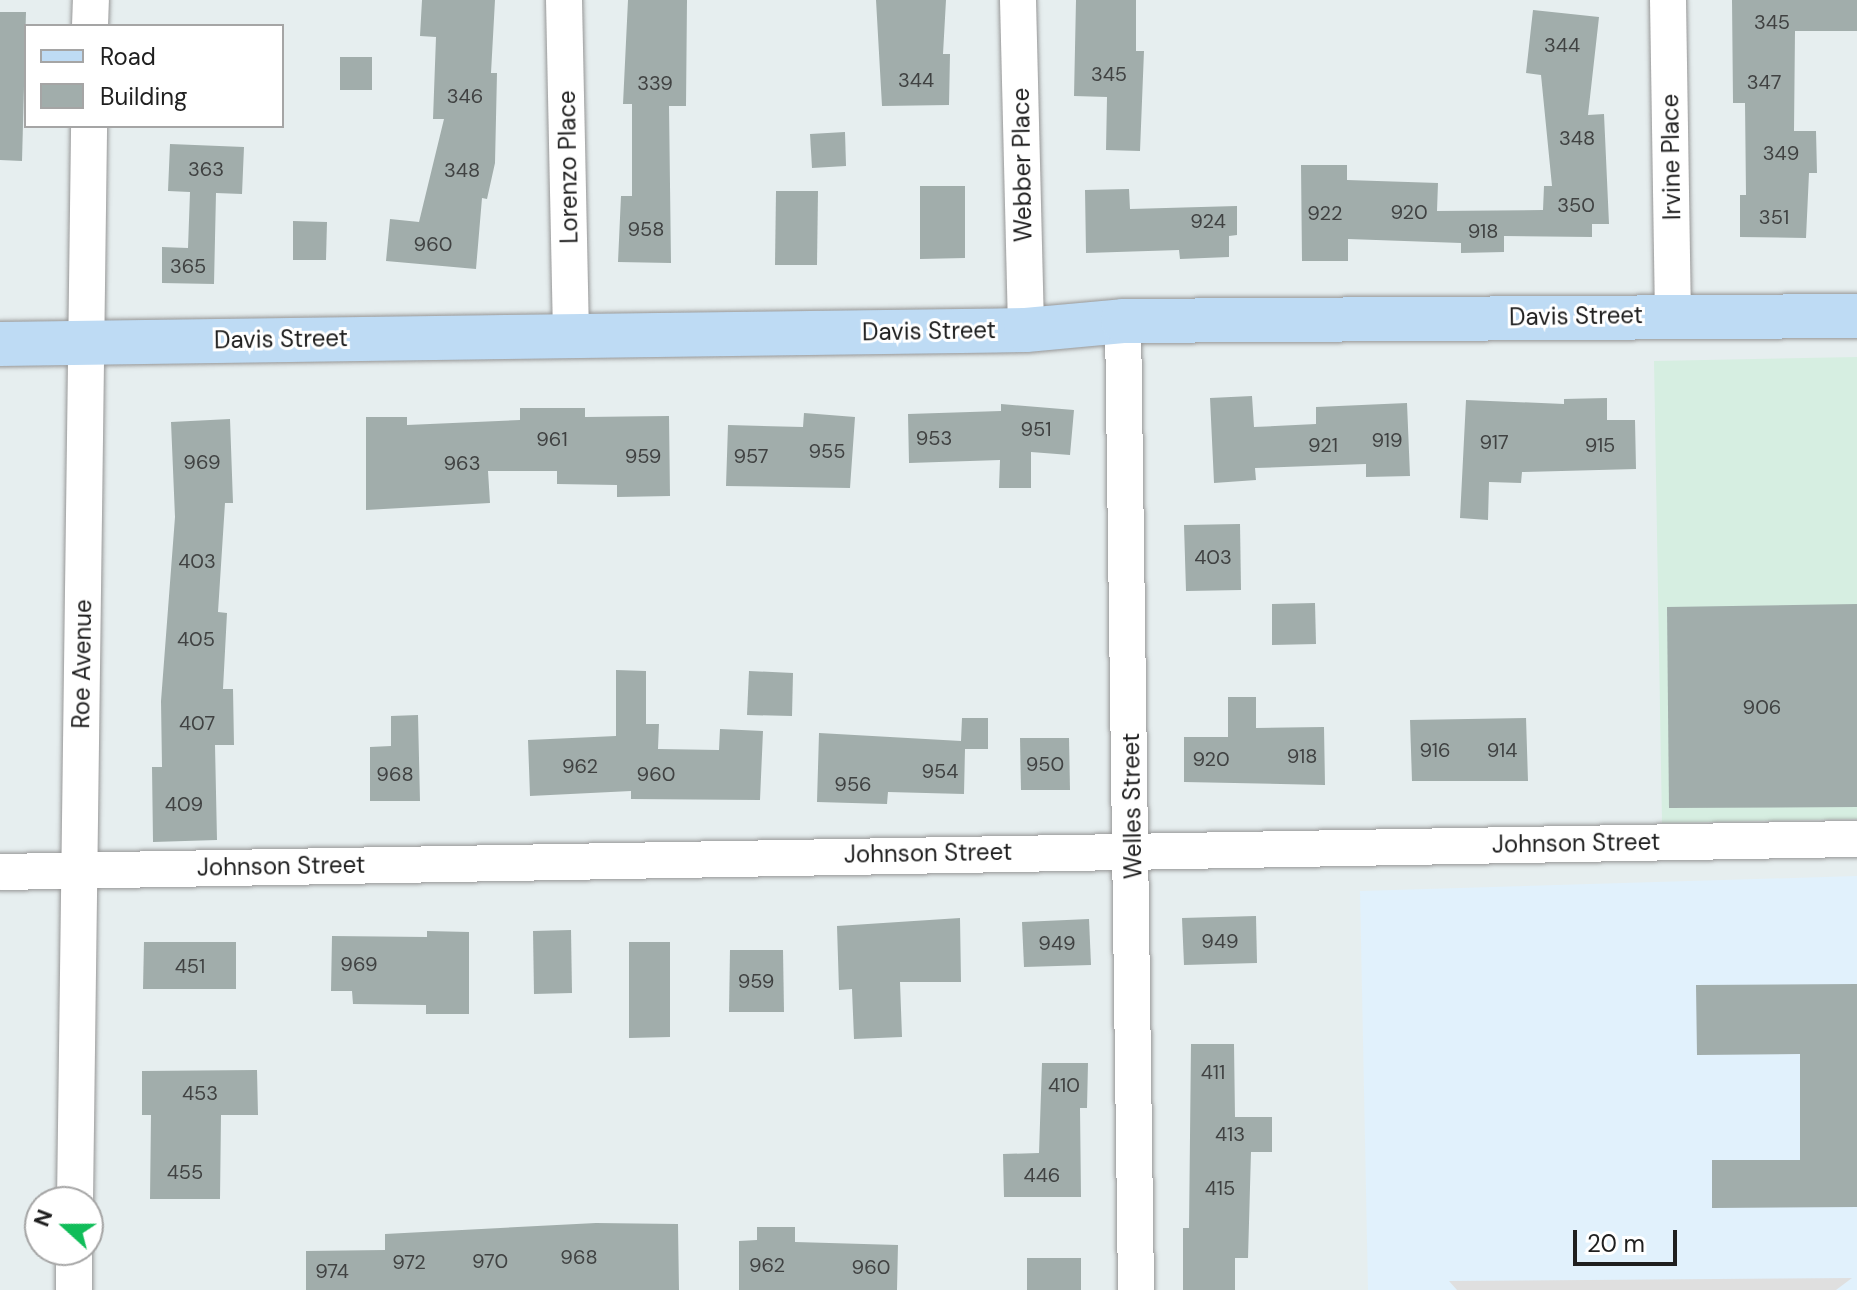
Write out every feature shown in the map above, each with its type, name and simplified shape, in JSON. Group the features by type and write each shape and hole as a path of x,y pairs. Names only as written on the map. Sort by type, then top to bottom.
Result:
{"street":[{"path":"90,24 91,0"},
{"name":"Lorenzo Place","path":"564,0 571,334"},
{"name":"Webber Place","path":"1018,0 1026,330"},
{"name":"Irvine Place","path":"1668,0 1673,315"},
{"name":"Roe Avenue","path":"75,1186 89,128"},
{"name":"Davis Street","path":"0,344 1026,330 1123,321 1857,316"},
{"name":"Welles Street","path":"1123,321 1133,849 1136,1290"},
{"name":"Johnson Street","path":"0,872 1133,849 1857,839"},
{"path":"74,1266 74,1290"}],"shaded area":[{"path":"1857,357 1857,819 1662,823 1654,361"},
{"path":"1857,876 1857,1290 1368,1290 1360,891"},
{"path":"1852,1278 1836,1290 1457,1290 1449,1281"}],"building":[{"path":"422,0 495,0 491,73 497,73 495,163 487,199 482,198 476,269 386,261 390,219 419,222 444,119 433,119 436,37 420,36"},
{"path":"628,0 687,0 686,106 669,106 671,263 618,262 621,196 632,196 632,104 623,104"},
{"path":"876,0 946,0 943,54 950,54 949,105 882,106"},
{"path":"1076,0 1136,0 1136,51 1144,51 1140,151 1106,150 1107,97 1074,96"},
{"path":"1732,0 1857,0 1857,31 1795,31 1794,131 1816,131 1817,173 1809,173 1806,238 1740,237 1740,195 1746,195 1745,103 1733,103"},
{"path":"1533,10 1599,17 1588,115 1604,114 1609,224 1592,224 1592,237 1504,236 1504,252 1461,253 1461,243 1348,239 1348,261 1302,261 1301,165 1347,165 1347,180 1438,183 1437,211 1543,210 1544,186 1552,186 1541,75 1526,73"},
{"path":"0,12 26,12 22,161 0,160"},
{"path":"340,57 372,57 372,90 340,90"},
{"path":"845,132 846,166 812,168 810,134"},
{"path":"170,144 244,147 242,194 216,193 214,284 162,283 162,247 188,248 190,192 168,191"},
{"path":"920,186 965,186 965,258 920,259"},
{"path":"1129,189 1130,209 1237,206 1237,235 1229,236 1229,257 1180,259 1179,250 1086,253 1085,190"},
{"path":"776,191 818,191 817,265 775,265"},
{"path":"293,221 327,222 326,260 293,260"},
{"path":"1252,396 1254,427 1316,424 1316,407 1407,403 1410,476 1366,477 1366,464 1255,468 1256,480 1214,483 1210,398"},
{"path":"1607,398 1607,420 1635,420 1636,469 1522,472 1521,483 1489,482 1488,520 1460,518 1466,400 1564,404 1564,399"},
{"path":"1001,404 1074,410 1070,455 1031,452 1031,488 999,488 1000,460 909,463 908,414 1001,411"},
{"path":"520,408 585,408 585,417 669,416 670,496 617,497 617,485 557,484 557,471 488,471 490,503 366,510 366,417 407,417 407,425 520,420"},
{"path":"804,413 855,417 850,488 726,486 728,425 803,427"},
{"path":"230,419 233,503 225,503 218,612 227,613 223,689 233,689 234,745 215,745 217,840 153,842 152,767 162,767 161,701 175,517 171,422"},
{"path":"1240,524 1241,590 1186,591 1184,525"},
{"path":"1315,603 1316,644 1272,645 1272,604"},
{"path":"1857,604 1857,807 1669,808 1667,607"},
{"path":"616,670 646,671 646,724 659,724 658,749 719,750 720,729 763,731 760,800 631,799 631,791 530,796 528,740 616,736"},
{"path":"749,671 793,673 792,716 747,715"},
{"path":"1228,697 1256,697 1256,728 1324,727 1325,785 1184,782 1184,737 1228,737"},
{"path":"418,715 420,801 370,801 370,747 391,746 391,716"},
{"path":"962,718 988,718 988,749 965,749 964,794 888,792 887,804 817,802 819,733 961,741"},
{"path":"1526,718 1528,781 1412,781 1410,720"},
{"path":"1020,738 1069,738 1070,790 1021,790"},
{"path":"1256,916 1257,963 1184,965 1182,918"},
{"path":"960,918 961,982 900,982 902,1037 854,1039 852,989 839,990 837,926"},
{"path":"1089,919 1091,965 1024,967 1022,922"},
{"path":"571,930 572,993 534,994 533,931"},
{"path":"427,931 469,932 469,1014 426,1014 426,1005 353,1004 352,991 331,991 332,936 427,937"},
{"path":"144,942 236,942 236,989 143,989"},
{"path":"629,942 670,942 670,1037 629,1038"},
{"path":"730,950 783,950 784,1012 729,1012"},
{"path":"1857,984 1857,1207 1712,1208 1712,1160 1800,1160 1800,1054 1697,1055 1696,985"},
{"path":"1191,1044 1234,1044 1235,1117 1272,1117 1272,1152 1251,1152 1248,1258 1235,1258 1235,1290 1183,1290 1183,1228 1189,1228"},
{"path":"1042,1063 1088,1063 1087,1108 1080,1108 1081,1197 1004,1197 1003,1154 1039,1153"},
{"path":"257,1070 258,1115 221,1115 220,1199 150,1199 151,1115 142,1115 142,1071"},
{"path":"596,1223 678,1224 679,1290 306,1290 306,1251 385,1250 385,1234"},
{"path":"757,1227 795,1227 795,1242 898,1245 897,1290 739,1290 739,1241 757,1240"},
{"path":"1027,1258 1081,1258 1081,1290 1027,1290"}]}
